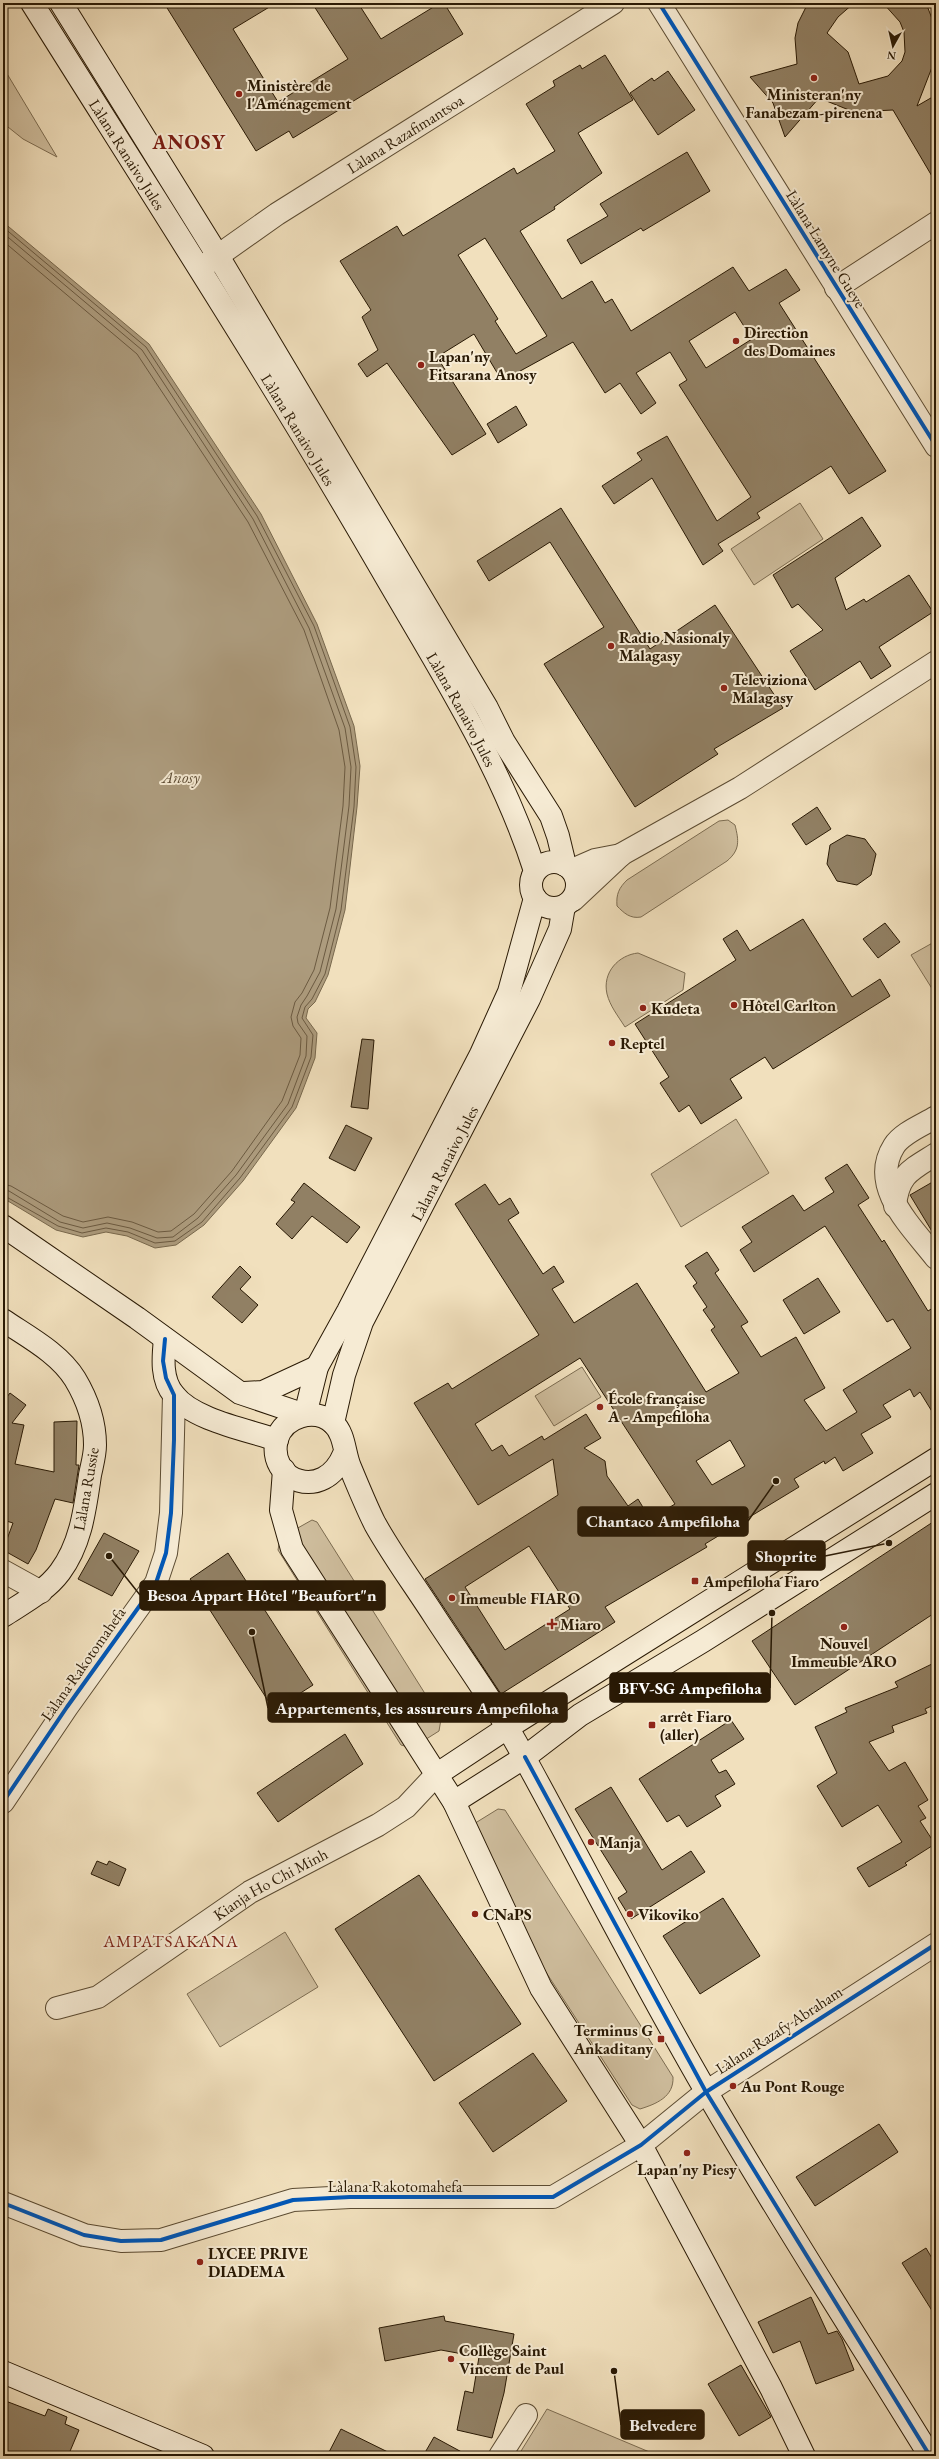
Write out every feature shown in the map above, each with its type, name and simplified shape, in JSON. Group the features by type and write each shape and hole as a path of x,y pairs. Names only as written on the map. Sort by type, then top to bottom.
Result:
{"street":[{"name":"Làlana Ranaivo Jules","path":"32,3 312,448 470,722 524,835 536,872"},
{"name":"Làlana Ranaivo Jules","path":"61,3 218,256 483,701 504,742 551,816 568,867"},
{"name":"Làlana Razafimantsoa","path":"199,268 277,214 613,3"},
{"name":"Làlana Lamyne Gueye","path":"659,3 936,446"},
{"path":"836,288 936,223"},
{"path":"622,854 568,867 549,863 536,872 531,884 535,898 548,908 569,903 622,854 740,788 936,662"},
{"path":"568,867 577,879 577,890 569,903"},
{"name":"Làlana Ranaivo Jules","path":"305,1415 317,1366 348,1311 481,1054 509,992 535,898"},
{"name":"Làlana Ranaivo Jules","path":"333,1423 344,1375 362,1322 529,999 560,928 569,903"},
{"path":"936,1116 908,1134 894,1146 886,1167 888,1187 895,1207 936,1258"},
{"path":"895,1207 896,1191 904,1175 936,1154"},
{"path":"3,1226 137,1318 240,1393 305,1415"},
{"name":"Làlana Russie","path":"3,1320 47,1349 74,1378 87,1402 93,1423 95,1446 82,1523 73,1551 60,1573 41,1592 3,1616"},
{"path":"165,1339 163,1361 166,1378 174,1396 196,1413 277,1440"},
{"path":"240,1393 263,1392 317,1366"},
{"name":"Làlana Rakotomahefa","path":"3,1802 67,1707 156,1583 166,1553 171,1513 174,1396"},
{"path":"174,1440 196,1413"},
{"path":"344,1454 333,1473 324,1480 302,1482 291,1477 284,1470 277,1456 277,1440 283,1427 294,1418 305,1415 320,1415 333,1423 342,1437 344,1454 376,1524 507,1728 706,2092 930,2456"},
{"name":"Kianja Ho Chi Minh","path":"57,2008 98,1997 250,1892 378,1825 406,1807 436,1774 936,1459"},
{"path":"284,1470 281,1510 292,1549 454,1802 541,1988 641,2145 770,2388 804,2456"},
{"path":"454,1802 524,1757 580,1715 703,1641 936,1494"},
{"path":"3,1571 41,1592"},
{"name":"Làlana Razafy Abraham","path":"641,2145 706,2092 936,1944"},
{"name":"Làlana Rakotomahefa","path":"3,2204 84,2235 121,2241 161,2240 293,2200 350,2196 553,2197 641,2145"},
{"path":"3,2372 203,2456"},
{"path":"500,2456 526,2416"}],"shaded area":[{"path":"3,67 57,157 23,139 3,123"},
{"path":"800,503 823,539 754,585 731,549"},
{"path":"728,820 735,825 738,841 734,853 727,861 641,917 630,916 617,906 619,892 627,880 719,821"},
{"path":"936,941 936,995 911,955"},
{"path":"638,953 685,973 683,990 625,1027 614,1011 608,998 606,986 607,979 614,966 619,961 631,954"},
{"path":"736,1119 769,1173 681,1227 651,1174"},
{"path":"582,1367 601,1397 554,1426 535,1396"},
{"path":"312,1520 317,1522 441,1719 439,1731 412,1748 401,1745 278,1550 280,1538"},
{"path":"498,1809 505,1810 673,2077 671,2090 658,2102 640,2109 632,2105 531,1949 464,1830"},
{"path":"285,1932 318,1987 220,2047 187,1994"},
{"path":"547,2409 659,2456 518,2456"}],"water":[{"name":"Anosy","path":"3,222 149,344 261,514 317,624 354,726 360,766 357,807 345,910 328,975 315,1002 308,1009 306,1018 317,1033 315,1058 296,1108 243,1181 204,1225 176,1245 155,1248 127,1236 106,1232 83,1237 56,1230 3,1198"}],"building":[{"path":"164,3 276,3 233,29 278,102 348,59 312,3 358,3 381,39 440,3 444,3 463,34 293,138 289,131 256,151"},
{"path":"808,3 854,3 838,17 827,33 848,52 859,84 888,76 902,61 905,52 904,32 900,22 883,3 926,3 936,29 936,57 917,106 936,95 936,183 893,110 854,112 819,98 785,137 773,103 750,77 797,64 795,38 798,23"},
{"path":"605,55 633,100 578,133 602,173 554,207 555,209 520,231 562,299 592,281 605,303 612,299 631,331 733,267 749,291 786,269 800,290 779,303 886,471 849,494 831,466 757,513 760,518 718,544 723,551 703,565 652,478 614,504 602,486 642,460 637,453 667,436 717,521 751,497 679,385 687,380 670,352 636,373 656,403 641,414 620,383 605,393 573,342 502,381 474,334 437,357 486,434 452,455 387,363 367,377 358,364 378,350 362,317 371,310 340,261 397,226 403,236 514,168 517,174 555,151 526,104 555,86 553,81 580,65 582,69","holes":["485,238 547,336 516,354 495,321 498,319 458,255","735,312 752,339 706,368 689,341"]},
{"path":"668,71 695,110 658,135 630,93 652,78 654,81"},
{"path":"687,152 710,191 643,231 641,228 581,264 567,240 608,216 600,204"},
{"path":"516,406 527,425 498,443 487,424"},
{"name":"Radio Nasionaly Malagasy","path":"561,508 650,649 715,605 783,708 714,749 718,754 635,807 544,664 604,627 550,542 489,581 477,561"},
{"path":"862,517 881,546 835,578 846,610 864,599 866,602 909,575 933,612 879,647 891,666 871,679 860,661 815,690 790,651 823,630 798,604 792,608 773,575"},
{"path":"817,807 831,829 806,845 792,824"},
{"path":"847,835 865,839 876,854 871,875 857,885 837,881 827,864 830,845"},
{"path":"803,919 852,997 880,979 890,996 773,1069 765,1057 730,1079 742,1098 701,1124 689,1105 679,1112 660,1083 669,1077 635,1024 736,960 723,939 737,930 750,951"},
{"path":"885,923 900,942 878,958 863,939"},
{"path":"362,1039 374,1040 368,1109 351,1107"},
{"path":"346,1125 372,1138 355,1171 329,1158"},
{"path":"847,1164 869,1198 858,1205 882,1242 884,1240 928,1311 936,1306 936,1418 920,1392 914,1397 910,1389 883,1405 891,1417 861,1434 873,1453 843,1471 835,1457 825,1464 824,1461 794,1479 799,1487 705,1544 707,1547 605,1607 615,1622 501,1694 425,1579 558,1495 553,1459 478,1505 414,1403 448,1383 452,1389 539,1335 455,1204 485,1184 499,1205 510,1198 519,1213 508,1220 543,1274 554,1266 564,1282 552,1289 574,1323 637,1283 706,1392 739,1373 711,1330 715,1327 703,1310 707,1307 693,1286 697,1283 685,1266 707,1252 719,1270 715,1273 748,1322 741,1326 761,1357 796,1337 825,1388 804,1400 826,1431 857,1412 843,1390 911,1348 893,1319 887,1322 825,1226 754,1272 740,1250 752,1242 742,1227 793,1195 804,1211 834,1192 825,1178","holes":["580,1358 675,1504 650,1519 638,1499 628,1506 607,1476 605,1461 584,1448 601,1438 586,1414 544,1440 542,1436 509,1456 502,1445 492,1451 475,1424","730,1440 745,1466 712,1485 696,1461","529,1546 570,1609 505,1650 465,1587"]},
{"path":"936,1180 936,1238 910,1195"},
{"path":"304,1183 360,1227 347,1243 312,1216 292,1239 276,1224 295,1202 291,1200"},
{"path":"240,1266 251,1277 240,1289 258,1305 242,1323 212,1297"},
{"path":"818,1278 840,1312 804,1334 783,1300"},
{"path":"10,1393 26,1405 12,1423 24,1425 15,1464 54,1472 54,1422 77,1421 76,1465 79,1465 73,1503 55,1499 36,1550 28,1564 3,1550 13,1523 3,1520 3,1402"},
{"name":"Nouvel Immeuble ARO","path":"936,1520 936,1612 795,1705 752,1641"},
{"path":"104,1533 139,1551 112,1596 78,1579"},
{"path":"228,1553 313,1685 274,1710 190,1579"},
{"path":"936,1662 936,1704 925,1709 927,1713 892,1726 894,1732 869,1742 889,1771 905,1762 928,1800 918,1806 926,1818 920,1821 935,1844 905,1863 907,1865 869,1887 857,1868 902,1842 878,1805 842,1827 817,1786 837,1773 815,1727 847,1712 845,1708 898,1687 895,1682"},
{"path":"731,1720 744,1739 711,1760 719,1773 726,1770 735,1784 715,1796 721,1806 687,1827 679,1815 667,1822 639,1779"},
{"path":"345,1734 363,1764 278,1822 257,1793"},
{"path":"611,1787 662,1870 691,1851 705,1872 631,1919 618,1898 627,1892 575,1809"},
{"path":"97,1861 107,1865 109,1861 126,1869 119,1886 91,1874"},
{"path":"419,1875 521,2024 434,2081 335,1929"},
{"path":"723,1898 760,1956 700,1994 663,1936"},
{"path":"533,2053 567,2101 493,2152 459,2103"},
{"path":"879,2124 898,2152 815,2206 796,2177"},
{"path":"926,2248 936,2265 936,2317 902,2263"},
{"path":"811,2297 828,2334 837,2331 842,2339 854,2370 816,2384 800,2341 773,2353 758,2322"},
{"path":"444,2316 445,2321 514,2334 504,2393 492,2438 457,2430 465,2391 473,2393 479,2357 441,2350 385,2361 379,2328"},
{"path":"741,2365 771,2417 739,2436 708,2384"},
{"path":"3,2400 45,2416 48,2409 67,2417 65,2424 79,2430 68,2456 3,2456"},
{"path":"341,2429 396,2456 327,2456"},
{"path":"434,2437 469,2456 423,2456"}],"cycle path":[{"path":"659,3 936,446"},
{"path":"3,1802 67,1707 156,1583 166,1553 171,1513 174,1440 174,1395 166,1378 163,1361 165,1339"},
{"path":"525,1757 706,2092 930,2456"},
{"path":"3,2203 84,2235 121,2241 161,2240 293,2200 350,2197 553,2197 641,2145 706,2092 936,1944"}],"place":[{"name":"Ministeran'ny Fanabezam-pirenena","path":"814,78"},
{"name":"Ministère de l'Aménagement","path":"239,94"},
{"name":"Direction des Domaines","path":"736,341"},
{"name":"Lapan'ny Fitsarana Anosy","path":"421,365"},
{"name":"Radio Nasionaly Malagasy","path":"611,646"},
{"name":"Televiziona Malagasy","path":"724,688"},
{"name":"Hôtel Carlton","path":"734,1005"},
{"name":"Kudeta","path":"643,1008"},
{"name":"Reptel","path":"612,1043"},
{"name":"École française A - Ampefiloha","path":"600,1407"},
{"name":"Chantaco Ampefiloha","path":"776,1481"},
{"name":"Shoprite","path":"889,1543"},
{"name":"Besoa Appart Hôtel \"Beaufort\"n","path":"109,1556"},
{"name":"Ampefiloha Fiaro","path":"695,1581"},
{"name":"Immeuble FIARO","path":"452,1598"},
{"name":"BFV-SG Ampefiloha","path":"772,1613"},
{"name":"Miaro","path":"552,1624"},
{"name":"Nouvel Immeuble ARO","path":"844,1627"},
{"name":"Appartements, les assureurs Ampefiloha","path":"252,1632"},
{"name":"arrêt Fiaro (aller)","path":"652,1725"},
{"name":"Manja","path":"591,1842"},
{"name":"CNaPS","path":"475,1914"},
{"name":"Vikoviko","path":"630,1914"},
{"name":"Terminus G Ankaditany","path":"661,2039"},
{"name":"Au Pont Rouge","path":"733,2086"},
{"name":"Lapan'ny Piesy","path":"687,2153"},
{"name":"LYCEE PRIVE DIADEMA","path":"200,2262"},
{"name":"Collège Saint Vincent de Paul","path":"451,2359"},
{"name":"Belvedere","path":"614,2371"}],"district":[{"name":"ANOSY","path":"189,142"},
{"name":"AMPATSAKANA","path":"171,1941"}]}
